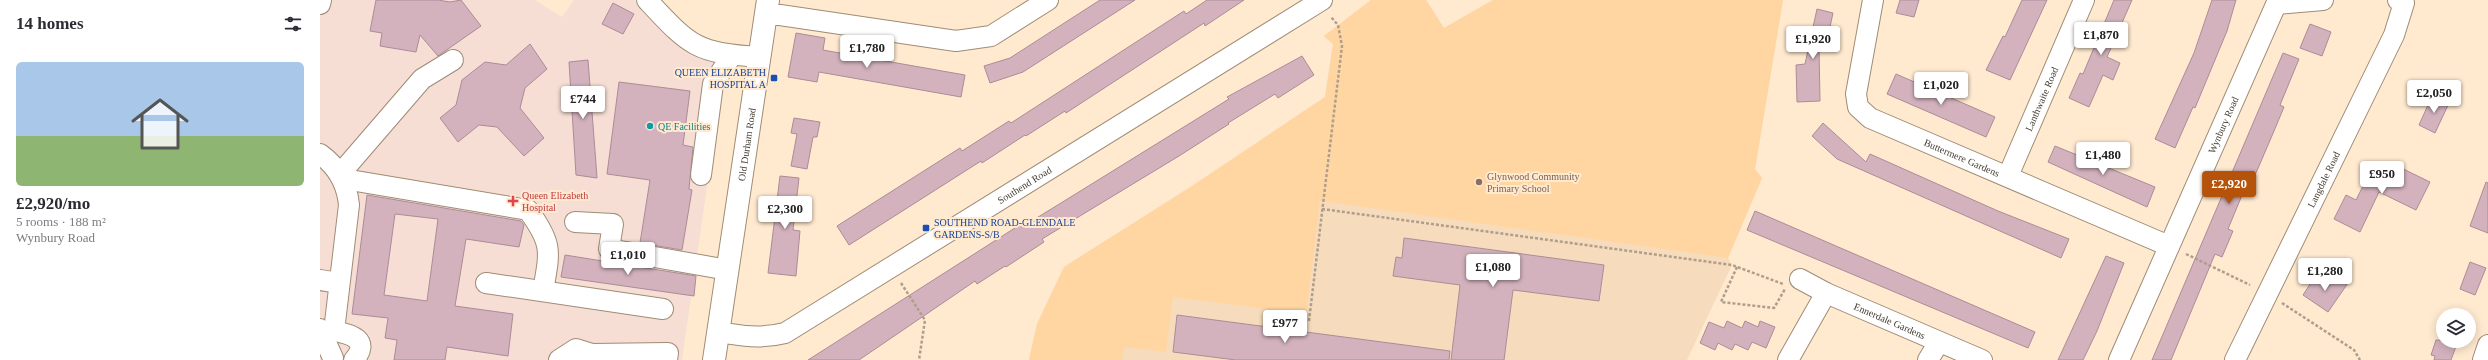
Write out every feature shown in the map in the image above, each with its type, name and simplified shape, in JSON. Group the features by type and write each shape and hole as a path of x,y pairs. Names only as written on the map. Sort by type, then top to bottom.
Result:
{"main road":[{"name":"Old Durham Road","path":"714,360 767,7"}],"street":[{"path":"320,4 321,0"},
{"path":"647,0 682,37 694,45 723,55 760,57"},
{"path":"767,7 780,15 956,41 991,36 1048,0"},
{"name":"Buttermere Gardens","path":"1873,0 1856,94 1858,107 1870,118 2170,246"},
{"name":"Lanthwaite Road","path":"2008,176 2084,0"},
{"path":"2278,2 2323,0"},
{"name":"Langdale Road","path":"2235,360 2394,35 2404,3 2398,0"},
{"name":"Southend Road","path":"718,332 753,338 767,338 785,333 1320,1"},
{"name":"Wynbury Road","path":"2119,360 2278,2"},
{"path":"701,175 713,84 732,55"},
{"path":"342,177 422,79 453,60"},
{"path":"320,154 342,177 349,205 329,281 327,330 333,359"},
{"path":"342,177 528,210 544,232 549,257 542,291"},
{"path":"575,222 613,224 609,249 728,270"},
{"name":"Ennerdale Gardens","path":"1800,279 1826,293 1982,360"},
{"path":"486,283 663,309"},
{"path":"1788,360 1826,293"},
{"path":"327,330 355,337 360,344 361,350 354,360"},
{"path":"1928,360 1939,342"},
{"path":"2483,360 2488,345"},
{"path":"559,360 576,349 594,357 668,353 667,360"}],"path":[{"path":"1309,321 1342,46 1338,25 1320,1"},
{"path":"1322,209 1737,266 1787,285 1774,308 1721,302 1737,266"},
{"path":"2170,246 2267,293 2354,350 2360,360"},
{"path":"891,267 925,320 919,360"}],"shaded area":[{"name":"Queen Elizabeth Hospital","path":"320,0 535,0 562,17 574,0 634,0 669,32 724,69 682,360 320,360"},
{"name":"Glynwood Community Primary School","path":"1371,0 1426,0 1444,28 1493,0 1783,0 1755,169 1762,178 1728,258 1732,265 1687,360 1029,360 1037,324 1064,267 1192,186 1325,97 1333,44 1324,36"},
{"name":"Glynwood Community Primary School","path":"1371,0 1426,0 1444,28 1493,0 1783,0 1755,169 1762,178 1728,258 1320,201 1306,314 1173,297 1166,352 1124,347 1122,360 1029,360 1037,324 1064,267 1192,186 1325,97 1333,44 1324,36"}],"building":[{"path":"376,0 438,0 450,2 461,0 481,26 438,56 420,35 416,52 380,46 382,33 370,31"},
{"path":"1100,0 1135,0 1023,72 990,83 984,66 1010,58"},
{"path":"1207,0 1244,0 1205,26 1204,23 1066,113 1065,111 982,163 981,161 849,245 837,226 960,148 962,151 1009,121 1011,123 1184,11 1186,14"},
{"path":"1900,0 1919,0 1914,17 1896,13"},
{"path":"2022,0 2047,0 2010,80 1986,70 2003,36 2005,37"},
{"path":"2114,0 2132,0 2107,57 2120,63 2113,80 2103,75 2089,107 2069,98 2080,73 2083,74"},
{"path":"2212,0 2236,0 2227,31 2195,108 2193,107 2175,148 2155,139 2194,53"},
{"path":"613,3 634,14 623,34 602,24"},
{"path":"1817,9 1833,13 1825,50 1819,49 1820,101 1797,102 1796,65 1805,64"},
{"path":"2310,24 2331,32 2322,56 2300,48"},
{"path":"796,33 825,38 823,50 965,75 961,97 819,72 817,82 788,77"},
{"path":"530,44 547,69 525,88 520,108 544,138 524,156 497,127 479,125 458,142 440,118 456,105 462,80 485,62 506,65"},
{"path":"2283,53 2299,59 2280,105 2284,107 2274,131 2256,173 2252,171 2228,229 2233,231 2222,257 2215,254 2171,360 2152,360"},
{"path":"1302,56 1314,75 1278,98 1275,94 1179,156 1042,239 1044,242 977,284 975,281 859,360 808,360 1029,219 1030,222 1229,99 1227,97"},
{"path":"588,60 597,178 576,175 569,62"},
{"path":"1896,74 1995,117 1986,137 1887,94"},
{"name":"QE Facilities","path":"619,82 690,91 683,145 693,147 689,189 692,190 682,250 640,243 650,180 607,174"},
{"path":"2432,96 2449,103 2435,133 2419,125"},
{"path":"794,118 820,122 817,137 813,137 807,169 791,166 797,134 791,133"},
{"path":"1823,123 1866,162 1870,154 1998,211 2069,239 2061,258 1837,159 1812,136"},
{"path":"2055,146 2155,187 2147,207 2048,162"},
{"path":"2397,166 2430,182 2416,210 2379,192 2360,232 2334,219 2346,195 2356,200 2372,168 2391,177"},
{"path":"780,176 799,178 793,230 800,231 796,276 768,273"},
{"path":"2486,182 2488,183 2488,233 2470,226"},
{"path":"367,195 521,221 524,225 519,247 466,239 455,306 513,314 508,356 447,347 445,360 394,360 397,340 385,338 388,318 352,314","holes":["395,214 438,219 427,301 384,295"]},
{"path":"1755,211 2035,332 2028,348 1747,230"},
{"path":"1404,238 1604,265 1599,301 1513,290 1504,360 1451,360 1460,285 1393,276 1396,257 1402,258"},
{"path":"565,255 696,276 694,296 561,277"},
{"path":"2106,256 2124,263 2097,331 2083,360 2058,360"},
{"path":"2470,262 2486,268 2475,295 2460,289"},
{"path":"2336,275 2348,283 2328,312 2303,295 2314,278 2328,287"},
{"path":"1177,315 1450,351 1449,360 1236,360 1173,352"},
{"path":"1727,321 1742,328 1745,321 1758,327 1760,321 1775,327 1766,348 1752,342 1748,350 1735,344 1732,350 1718,343 1715,350 1700,343 1709,322 1724,328"},
{"path":"2436,340 2436,348 2455,348 2451,360 2434,360 2435,356 2431,355"}],"place":[{"name":"QUEEN ELIZABETH HOSPITAL A","path":"774,78"},
{"name":"QE Facilities","path":"650,126"},
{"name":"Glynwood Community Primary School","path":"1479,182"},
{"name":"Queen Elizabeth Hospital","path":"513,201"},
{"name":"SOUTHEND ROAD-GLENDALE GARDENS-S/B","path":"926,228"}]}
